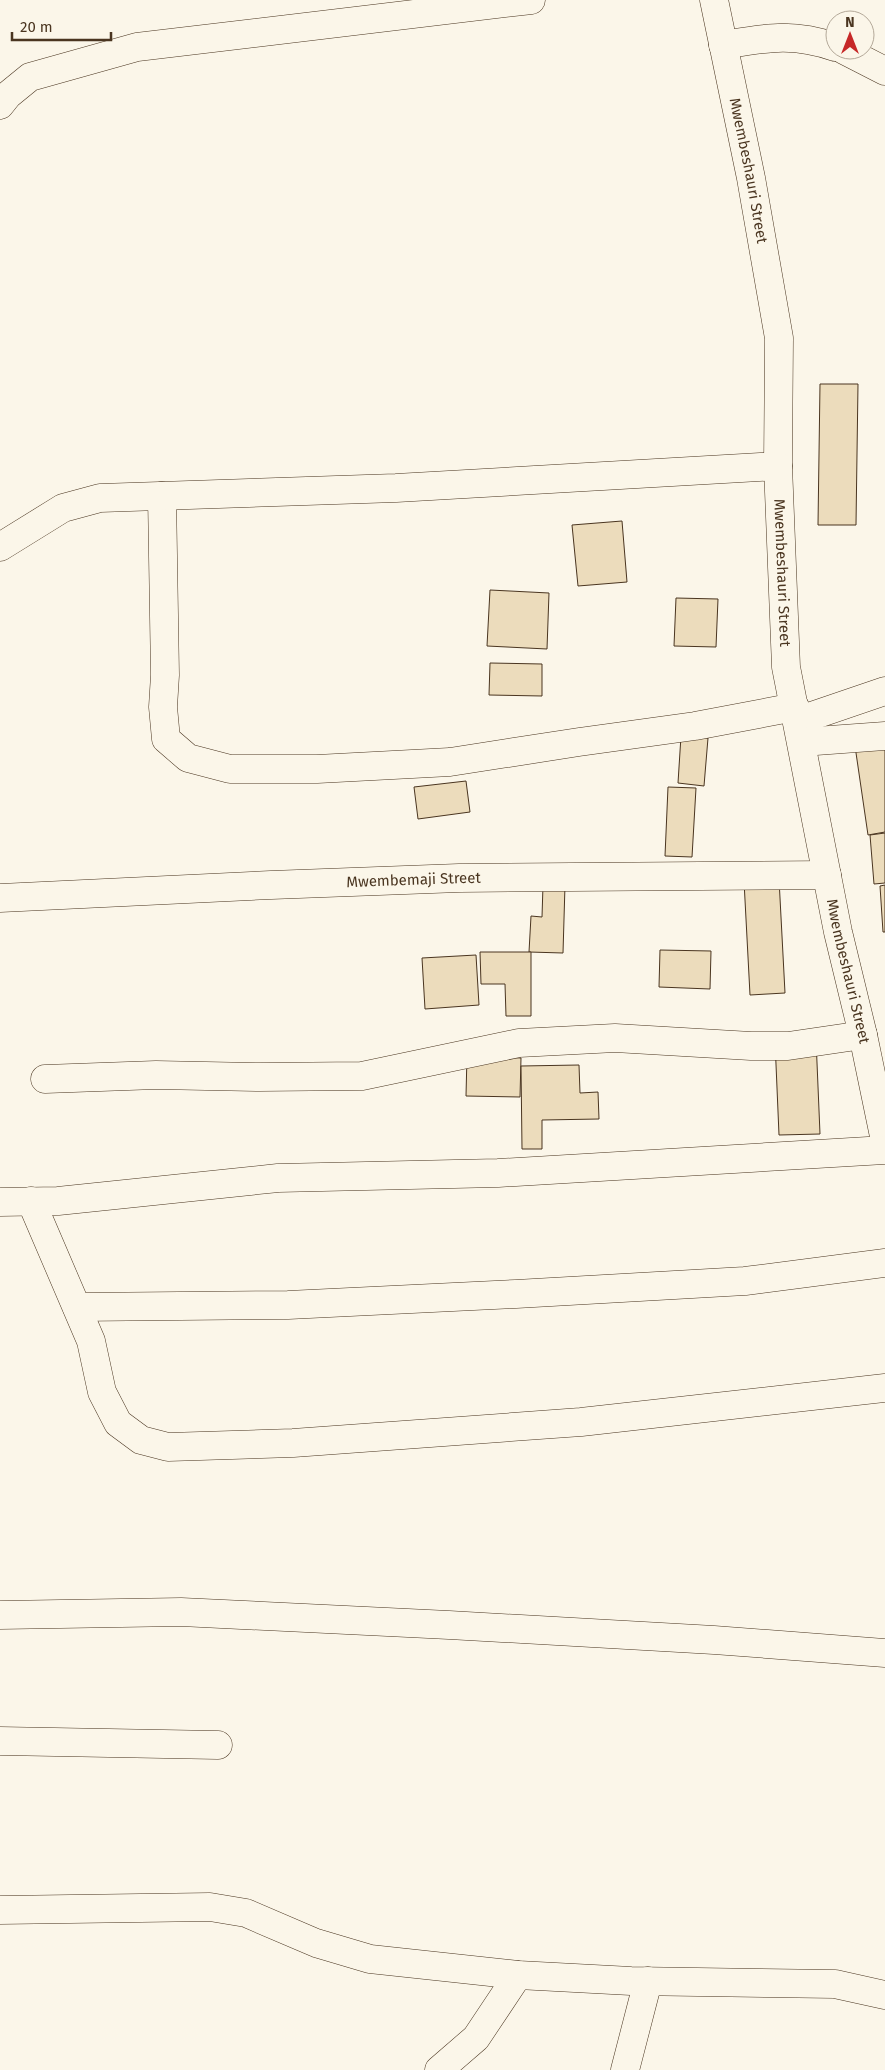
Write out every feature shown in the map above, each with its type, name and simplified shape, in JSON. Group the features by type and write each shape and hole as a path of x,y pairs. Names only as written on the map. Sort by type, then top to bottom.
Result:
{"street":[{"path":"0,105 8,95 30,77 137,48 531,0"},
{"name":"Mwembeshauri Street","path":"714,0 751,178 779,338 778,466 786,667 838,932 863,1035 885,1140"},
{"path":"723,45 776,37 814,40 825,44"},
{"path":"864,60 885,71"},
{"path":"0,547 63,508 100,498 396,488 778,466"},
{"path":"162,496 165,675 163,707 166,739 188,758 230,769 317,769 450,762 695,726 798,724 885,736"},
{"path":"798,724 885,691"},
{"name":"Mwembemaji Street","path":"0,898 459,878 827,875"},
{"path":"45,1079 156,1075 362,1076 519,1043 615,1038 751,1046 788,1046 863,1035"},
{"path":"0,1202 58,1201 278,1178 498,1173 885,1150"},
{"path":"31,1201 91,1340 102,1392 118,1423 141,1440 168,1447 293,1443 581,1422 885,1388"},
{"path":"77,1307 288,1305 526,1293 745,1281 885,1263"},
{"path":"0,1615 181,1612 449,1624 714,1640 885,1653"},
{"path":"0,1741 218,1745"},
{"path":"0,1910 210,1907 246,1913 316,1943 370,1958 518,1975 648,1981 834,1984 885,1995"},
{"path":"439,2070 476,2038 518,1975"},
{"path":"625,2070 648,1981"}],"building":[{"path":"820,384 858,384 856,525 818,525"},
{"path":"622,521 627,582 578,586 572,525"},
{"path":"490,590 549,593 547,649 487,646"},
{"path":"676,598 718,599 716,647 674,646"},
{"path":"490,663 542,664 542,696 489,695"},
{"path":"681,736 708,738 704,786 678,783"},
{"path":"885,742 885,832 868,835 855,746"},
{"path":"466,781 470,812 418,819 414,787"},
{"path":"668,787 696,788 692,857 665,856"},
{"path":"885,833 885,883 874,884 870,835"},
{"path":"779,879 785,993 750,995 744,881"},
{"path":"543,885 565,885 563,953 529,952 531,916 542,917"},
{"path":"885,885 885,932 883,932 880,886"},
{"path":"660,950 711,951 710,989 659,987"},
{"path":"480,952 531,952 531,1016 506,1016 505,984 481,984"},
{"path":"476,955 479,1005 425,1009 422,958"},
{"path":"816,1039 820,1134 779,1135 775,1041"},
{"path":"467,1055 521,1058 520,1097 466,1096"},
{"path":"579,1065 580,1093 598,1092 599,1119 542,1120 542,1149 522,1149 521,1066"}]}
